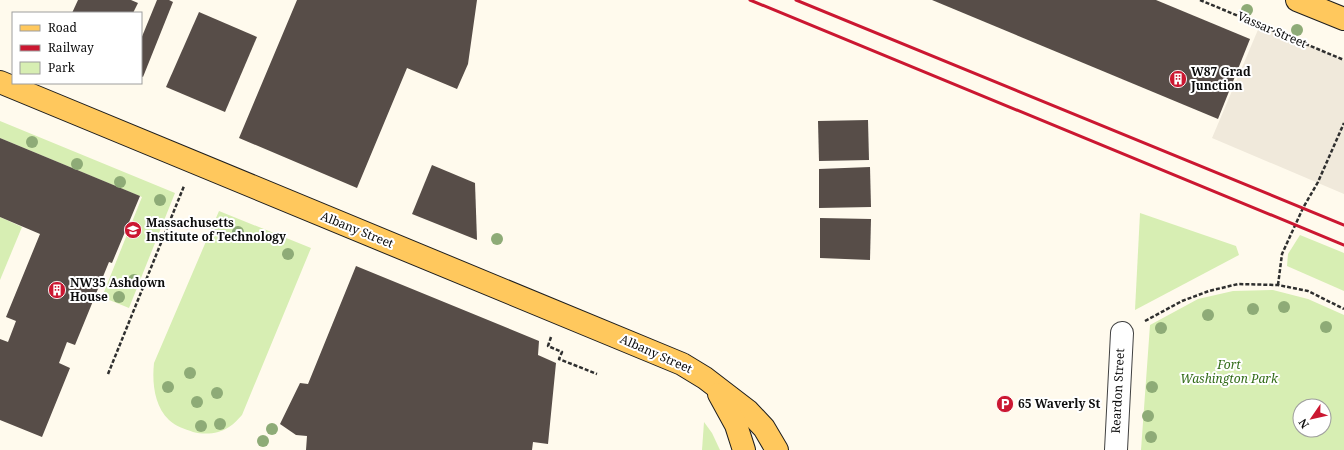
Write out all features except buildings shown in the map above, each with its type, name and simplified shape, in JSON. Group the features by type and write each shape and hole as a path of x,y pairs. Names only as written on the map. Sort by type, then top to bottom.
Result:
{"main road":[{"path":"1302,1 1344,19"},
{"name":"Albany Street","path":"0,82 682,364 712,383 756,419 764,428 777,450"},
{"name":"Albany Street","path":"712,383 731,414 744,450"}],"street":[{"name":"Reardon Street","path":"1116,450 1122,333"}],"path":[{"name":"Vassar Street","path":"1200,0 1344,60"},
{"path":"1278,285 1282,254 1344,123"},
{"path":"108,374 184,186"},
{"path":"1122,333 1182,301 1209,291 1238,284 1278,285 1308,291 1344,309"},
{"path":"551,337 548,346 562,352 559,359 597,374"}],"green space":[{"path":"0,121 175,193 129,308 102,297 142,197 0,138"},
{"path":"219,211 311,248 242,415 233,424 225,429 212,433 202,433 193,432 177,426 164,414 157,401 155,393 153,378 154,363"},
{"path":"1140,213 1236,246 1239,255 1135,310"},
{"path":"0,217 22,227 0,280"},
{"path":"1300,235 1344,253 1344,291 1287,266 1288,254"},
{"name":"Fort Washington Park","path":"1273,290 1308,299 1344,315 1344,450 1141,450 1150,325 1198,299 1233,291"},
{"path":"704,422 712,433 720,450 702,450"}],"shaded area":[{"path":"1260,25 1344,60 1344,194 1212,138"}],"railway":[{"path":"750,0 1344,245"},
{"path":"796,0 1344,225"}],"place":[{"name":"W87 Grad Junction","path":"1178,79"},
{"name":"Massachusetts Institute of Technology","path":"133,230"},
{"name":"NW35 Ashdown House","path":"57,290"},
{"name":"65 Waverly St","path":"1005,404"}]}
